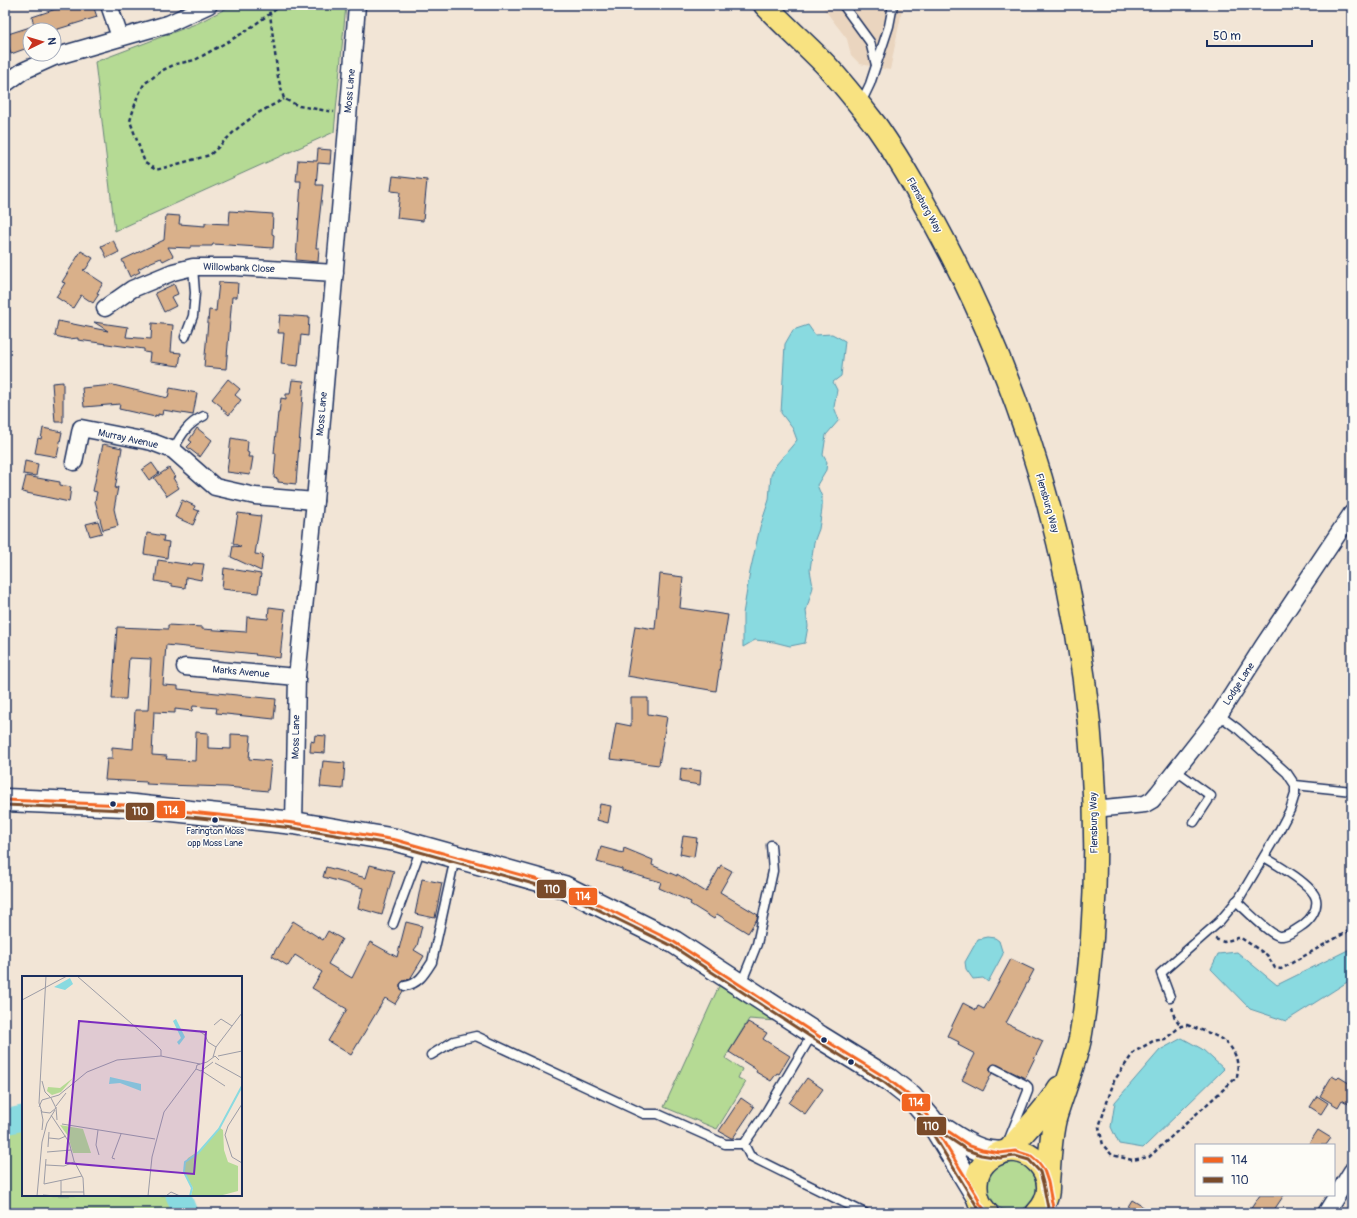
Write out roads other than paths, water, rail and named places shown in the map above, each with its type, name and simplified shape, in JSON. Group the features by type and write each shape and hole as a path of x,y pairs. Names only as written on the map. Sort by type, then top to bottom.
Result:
{"highway":[{"name":"Flensburg Way","path":"767,9 822,61 860,105 910,178 963,277 997,356 1029,442 1056,535 1074,621 1087,713 1092,760 1094,864 1092,936 1083,1016 1074,1063 1054,1126 1051,1142 1048,1185"},
{"name":"Flensburg Way","path":"984,1208 976,1186 982,1167 987,1160 1005,1152 1036,1119 1054,1096 1074,1063"},
{"path":"1005,1152 1022,1152 1031,1156 1038,1162 1044,1170 1054,1213"},
{"path":"1037,1213 1043,1206 1047,1197 1048,1185"}],"street":[{"path":"109,5 120,38"},
{"path":"7,77 54,56 168,24 209,5"},
{"name":"Moss Lane","path":"294,823 298,677 315,501 357,5"},
{"name":"Willowbank Close","path":"105,308 132,289 173,272 193,267 236,267 335,273"},
{"name":"Murray Avenue","path":"74,462 81,428 152,442 173,450 215,487 255,496 315,501"},
{"name":"Lodge Lane","path":"1094,809 1145,804 1152,800 1219,715 1352,513"},
{"name":"Marks Avenue","path":"185,667 298,677"},
{"path":"5,800 125,805 294,823 396,840 564,887 674,942 888,1079 910,1097 930,1119 984,1208"},
{"path":"930,1119 970,1146 982,1150 1005,1152"},
{"path":"1326,1213 1352,1171"}],"lane":[{"path":"843,5 870,42 876,66"},
{"path":"860,105 870,84 876,66 889,26 893,5"},
{"path":"185,337 192,316 194,294 193,267"},
{"path":"173,450 181,436 194,420 204,416"},
{"path":"1170,997 1161,973 1218,922 1236,901 1264,857 1290,810 1295,794 1295,785 1287,774 1238,729 1219,715"},
{"path":"1175,770 1211,796 1194,822"},
{"path":"1295,785 1352,791"},
{"path":"741,985 757,944 773,871 771,845"},
{"path":"393,924 421,847"},
{"path":"404,986 412,985 423,976 432,962 455,857"},
{"path":"1236,901 1271,934 1279,937 1292,933 1307,922 1315,912 1316,898 1308,888 1294,876 1264,857"},
{"path":"744,1144 766,1112 814,1032"},
{"path":"431,1055 454,1041 476,1036 644,1114 658,1114 725,1144 744,1144"},
{"path":"996,1069 1028,1087 1028,1091 1010,1135 1005,1152"},
{"path":"744,1144 750,1156 865,1213"}],"water":[{"path":"808,325 815,335 832,334 845,341 841,376 833,382 837,390 834,407 839,420 826,435 823,455 827,462 826,470 817,485 822,497 822,509 819,529 814,542 810,570 813,587 806,611 808,626 805,643 790,646 774,642 755,640 743,647 743,614 760,527 769,500 771,475 776,465 797,440 793,429 781,413 785,344 793,330"},
{"path":"987,937 995,938 999,941 1003,954 988,982 983,978 973,979 966,969 965,962 978,939"},
{"path":"1352,948 1352,979 1286,1021 1250,1009 1211,969 1218,954 1237,952 1277,985"},
{"path":"1182,1038 1202,1049 1224,1069 1143,1148 1119,1144 1111,1127 1115,1102 1160,1050"}],"waterway":[{"path":"5,1122 22,1118"},
{"path":"178,1196 185,1213"}],"place":[{"name":"Farington Moss opp Moss Lane","path":"215,820"}]}
